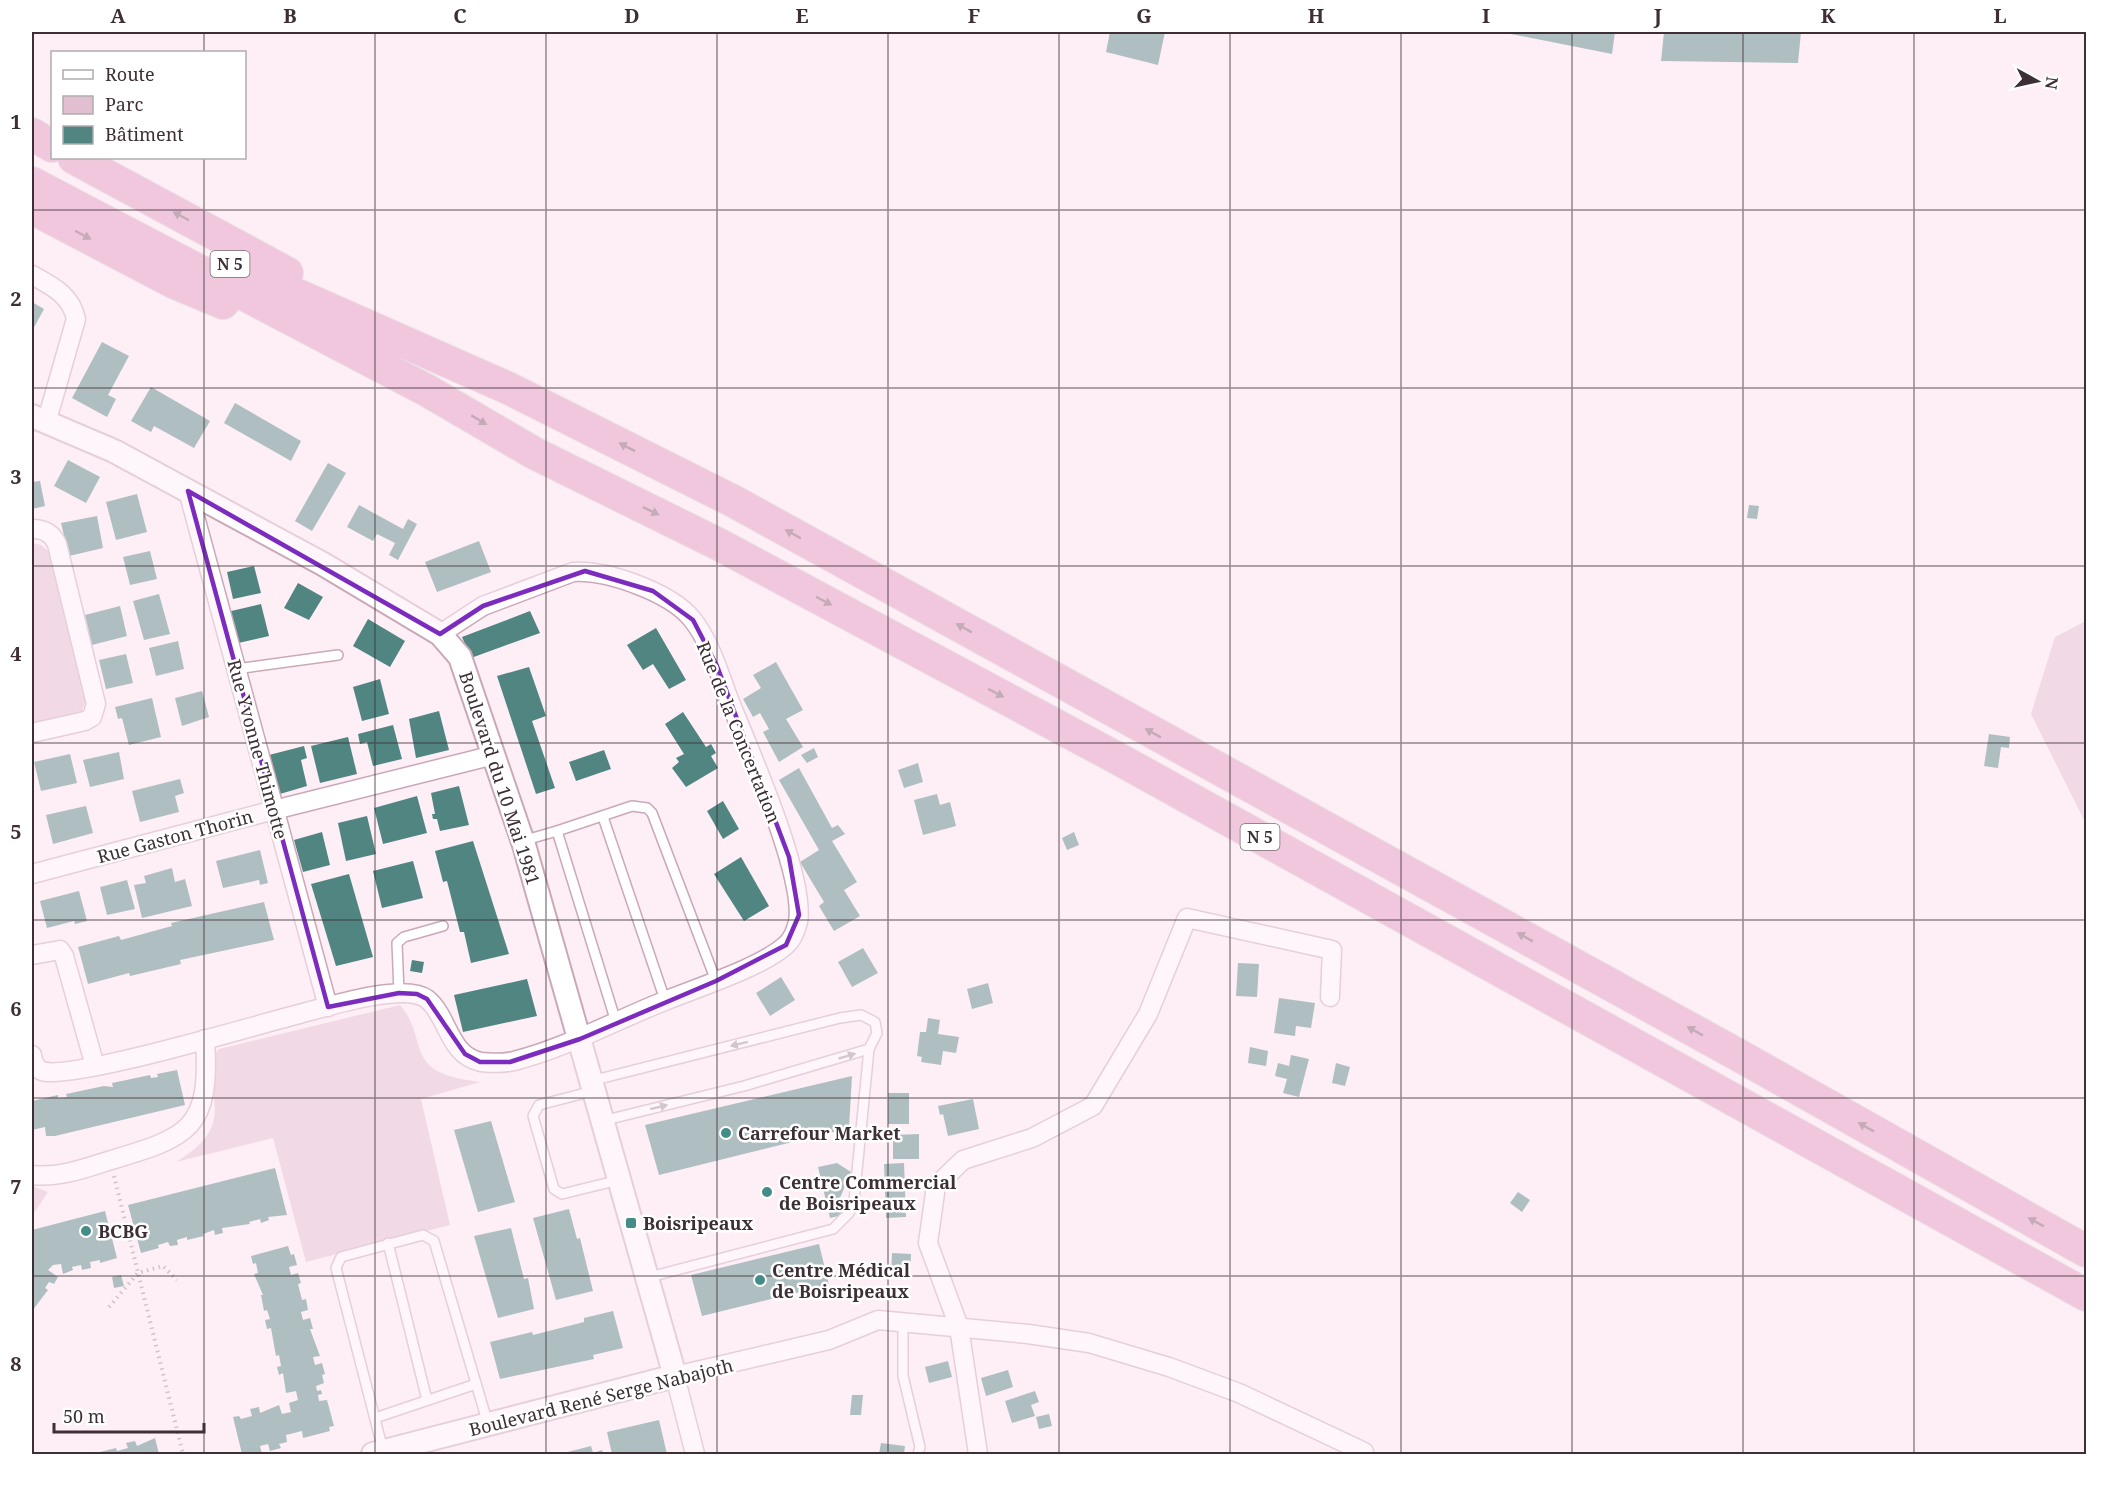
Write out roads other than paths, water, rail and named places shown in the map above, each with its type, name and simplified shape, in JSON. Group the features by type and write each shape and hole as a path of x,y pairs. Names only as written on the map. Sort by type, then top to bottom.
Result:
{"highway":[{"path":"32,134 51,145"},
{"path":"76,159 435,355"},
{"name":"N 5","path":"32,162 258,278 508,387 735,502 1740,1056 2086,1251"},
{"name":"N 5","path":"32,183 428,391 534,453 720,545 1126,763 2086,1295"},
{"path":"32,208 173,282 428,391"}],"street":[{"path":"32,275 67,297 74,308 76,320 39,418"},
{"name":"Boulevard du 10 Mai 1981","path":"39,418 114,451 323,564 440,634 460,657 522,841 675,1376"},
{"name":"Rue Yvonne Thimotte","path":"188,490 328,1007"},
{"path":"32,529 45,531 53,536 57,544 96,704 92,717 85,721 32,733"},
{"name":"Rue de la Concertation","path":"399,993 417,994 427,999 452,1041 465,1054 480,1062 510,1062 580,1039 665,1000 722,979 786,945 797,927 799,899 789,857 721,676 693,620 675,605 653,591 585,571 573,572 483,606 440,634"},
{"name":"Rue Gaston Thorin","path":"32,874 274,810 494,756"},
{"path":"978,1455 959,1327 928,1243 936,1186 963,1160 1032,1138 1093,1106 1148,1014 1187,918 1332,950 1330,997"},
{"path":"32,955 56,949 60,950 64,956 95,1066"},
{"path":"32,1055 34,1064 40,1070 55,1073 95,1066 328,1007 399,993"},
{"path":"32,1175 71,1172 157,1147 182,1134 204,1100 207,1079 205,1039"},
{"name":"Boulevard René Serge Nabajoth","path":"378,1453 675,1376 830,1340 878,1320 959,1327 1089,1343 1169,1367 1239,1393 1362,1454"},
{"path":"675,1376 695,1455"}],"lane":[{"path":"236,669 338,655"},
{"path":"522,841 632,806 647,808 652,813 722,979"},
{"path":"603,817 665,1000"},
{"path":"557,831 616,1022"},
{"path":"399,993 397,943 404,937 443,926"},
{"path":"620,1180 562,1194 554,1189 533,1116 534,1110 539,1105 593,1086 861,1015 875,1022 877,1033 869,1049 854,1201 842,1222 833,1229 646,1278"},
{"path":"602,1121 744,1086 869,1049"},
{"path":"378,1453 375,1418 336,1263 341,1257 388,1243 423,1235 434,1241 488,1426"},
{"path":"388,1243 427,1400"},
{"path":"903,1322 903,1376 920,1447 918,1455"},
{"path":"375,1418 476,1384"}],"place":[{"name":"Carrefour Market","path":"726,1133"},
{"name":"Centre Commercial de Boisripeaux","path":"767,1192"},
{"name":"Boisripeaux","path":"631,1223"},
{"name":"BCBG","path":"86,1231"},
{"name":"Centre Médical de Boisripeaux","path":"760,1280"}]}
